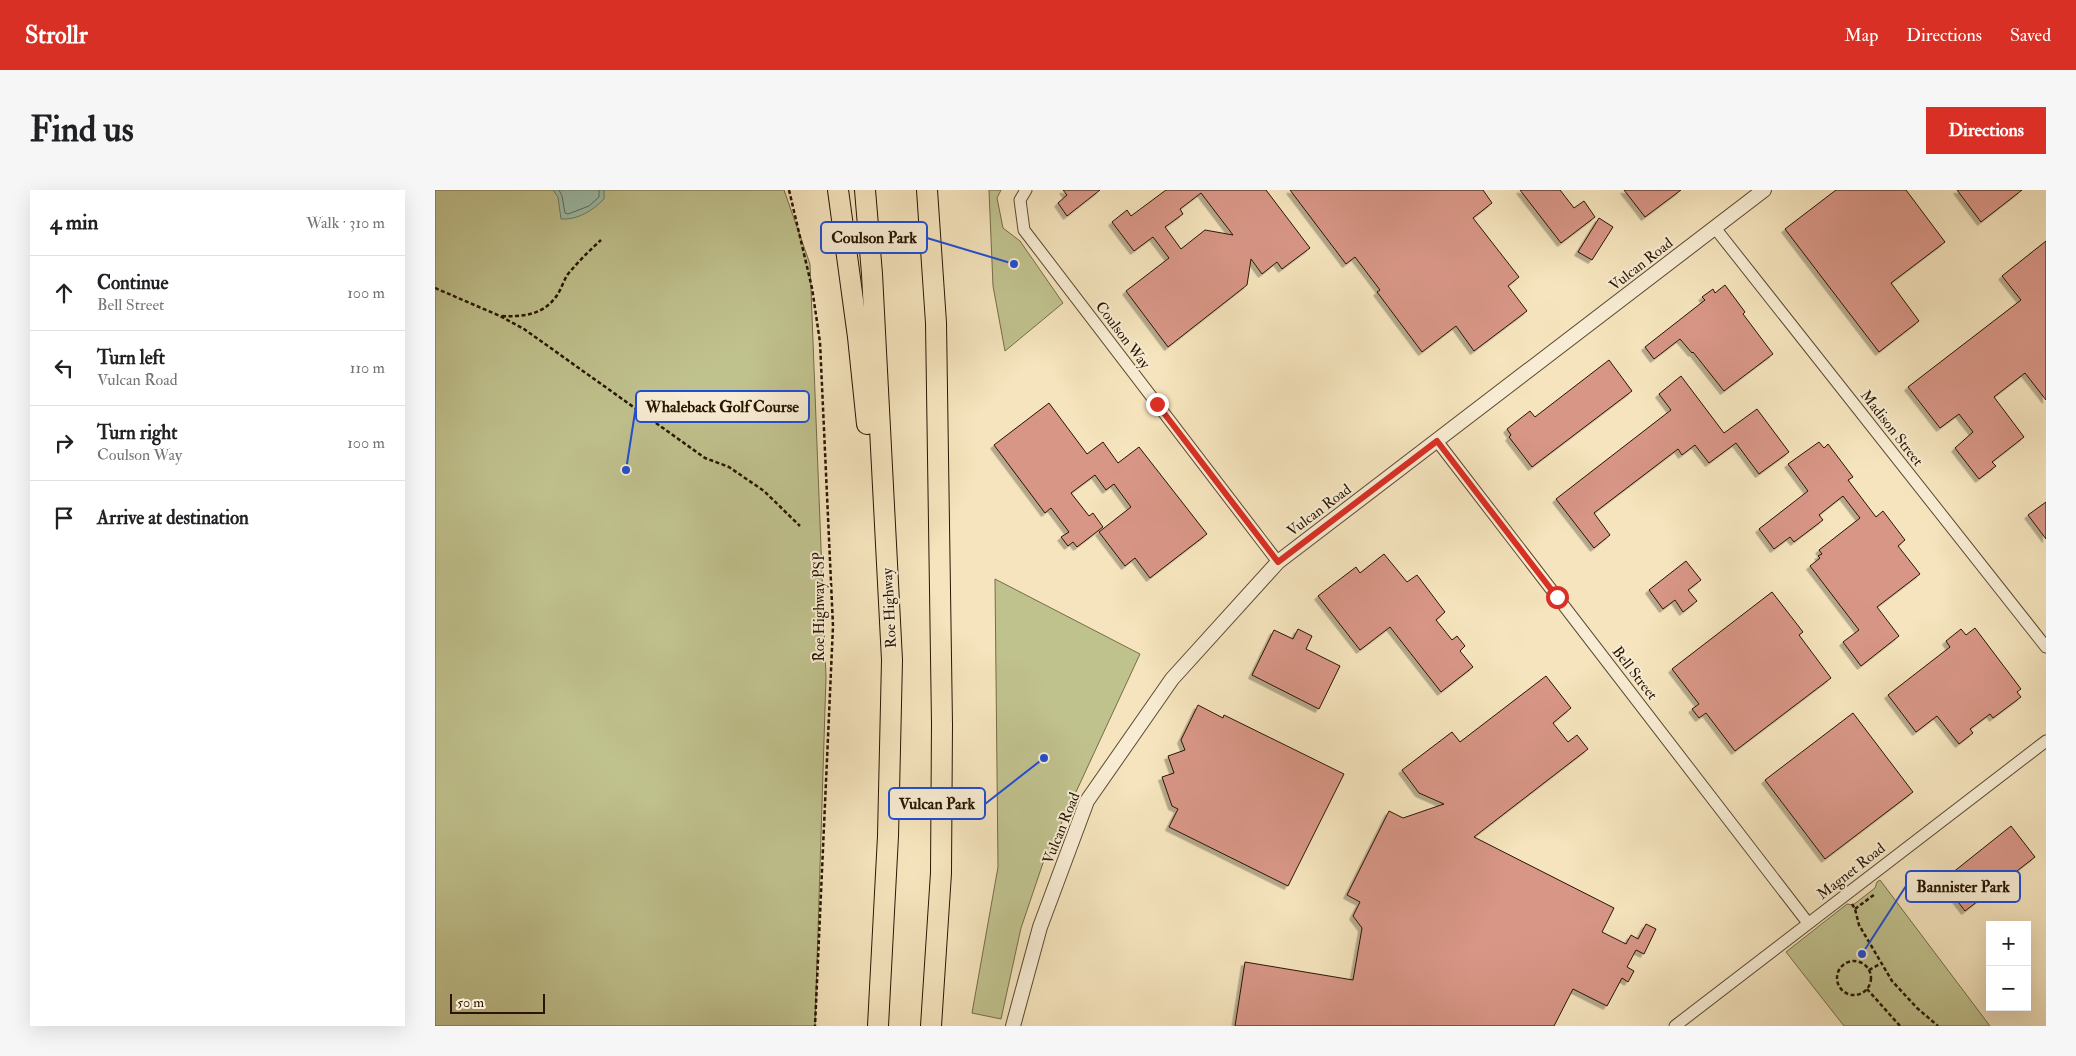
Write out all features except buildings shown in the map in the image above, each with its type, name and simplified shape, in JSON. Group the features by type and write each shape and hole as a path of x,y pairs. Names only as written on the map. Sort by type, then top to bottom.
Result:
{"highway":[{"path":"838,190 859,347 892,660"},
{"name":"Roe Highway","path":"865,190 872,274 892,660 888,827 878,1026"},
{"path":"927,190 936,323"},
{"path":"931,1026 941,873 942,734 936,323 941,190"}],"street":[{"name":"Coulson Way","path":"1026,190 1020,200 1024,230 1278,562"},
{"name":"Vulcan Road","path":"1013,1026 1040,927 1087,801 1172,679 1278,562 1764,190"},
{"name":"Madison Street","path":"1715,228 2046,647"},
{"name":"Bell Street","path":"1437,441 1808,923"},
{"name":"Magnet Road","path":"1675,1026 2046,741"}],"path":[{"name":"Roe Highway PSP","path":"789,190 812,288 820,342 833,626 815,1026"},
{"path":"500,316 518,317 537,313 545,307 555,298 567,276 601,240"},
{"path":"435,288 500,316 524,329 705,458 729,467 764,491 800,526"},
{"path":"1855,909 1875,894"},
{"path":"1845,895 1855,909 1859,925 1869,940 1880,964 1899,990 1938,1026"},
{"path":"1849,962 1860,962 1869,970 1870,983 1867,990 1857,995 1850,995 1841,989 1837,979 1840,969 1849,962"},
{"path":"1869,970 1880,964"},
{"path":"1867,990 1900,1026"}],"green space":[{"path":"435,190 784,190 810,264 826,677 815,1026 435,1026"},
{"path":"989,190 1001,190 997,198 1003,228 1020,241 1063,303 1005,351 993,286"},
{"path":"995,579 1140,654 1043,863 1021,928 1001,1019 972,1013 998,867"},
{"path":"1880,880 1990,1026 1844,1026 1786,952 1847,904 1853,905 1875,888"}],"water":[{"path":"553,190 604,190 604,199 584,214 573,218 561,219 558,197"}],"place":[{"name":"Coulson Park","path":"1014,264"},
{"name":"Whaleback Golf Course","path":"626,470"},
{"name":"Vulcan Park","path":"1044,758"},
{"name":"Bannister Park","path":"1862,954"}],"route":[{"path":"1157,404 1278,562 1437,441 1557,597"}]}
